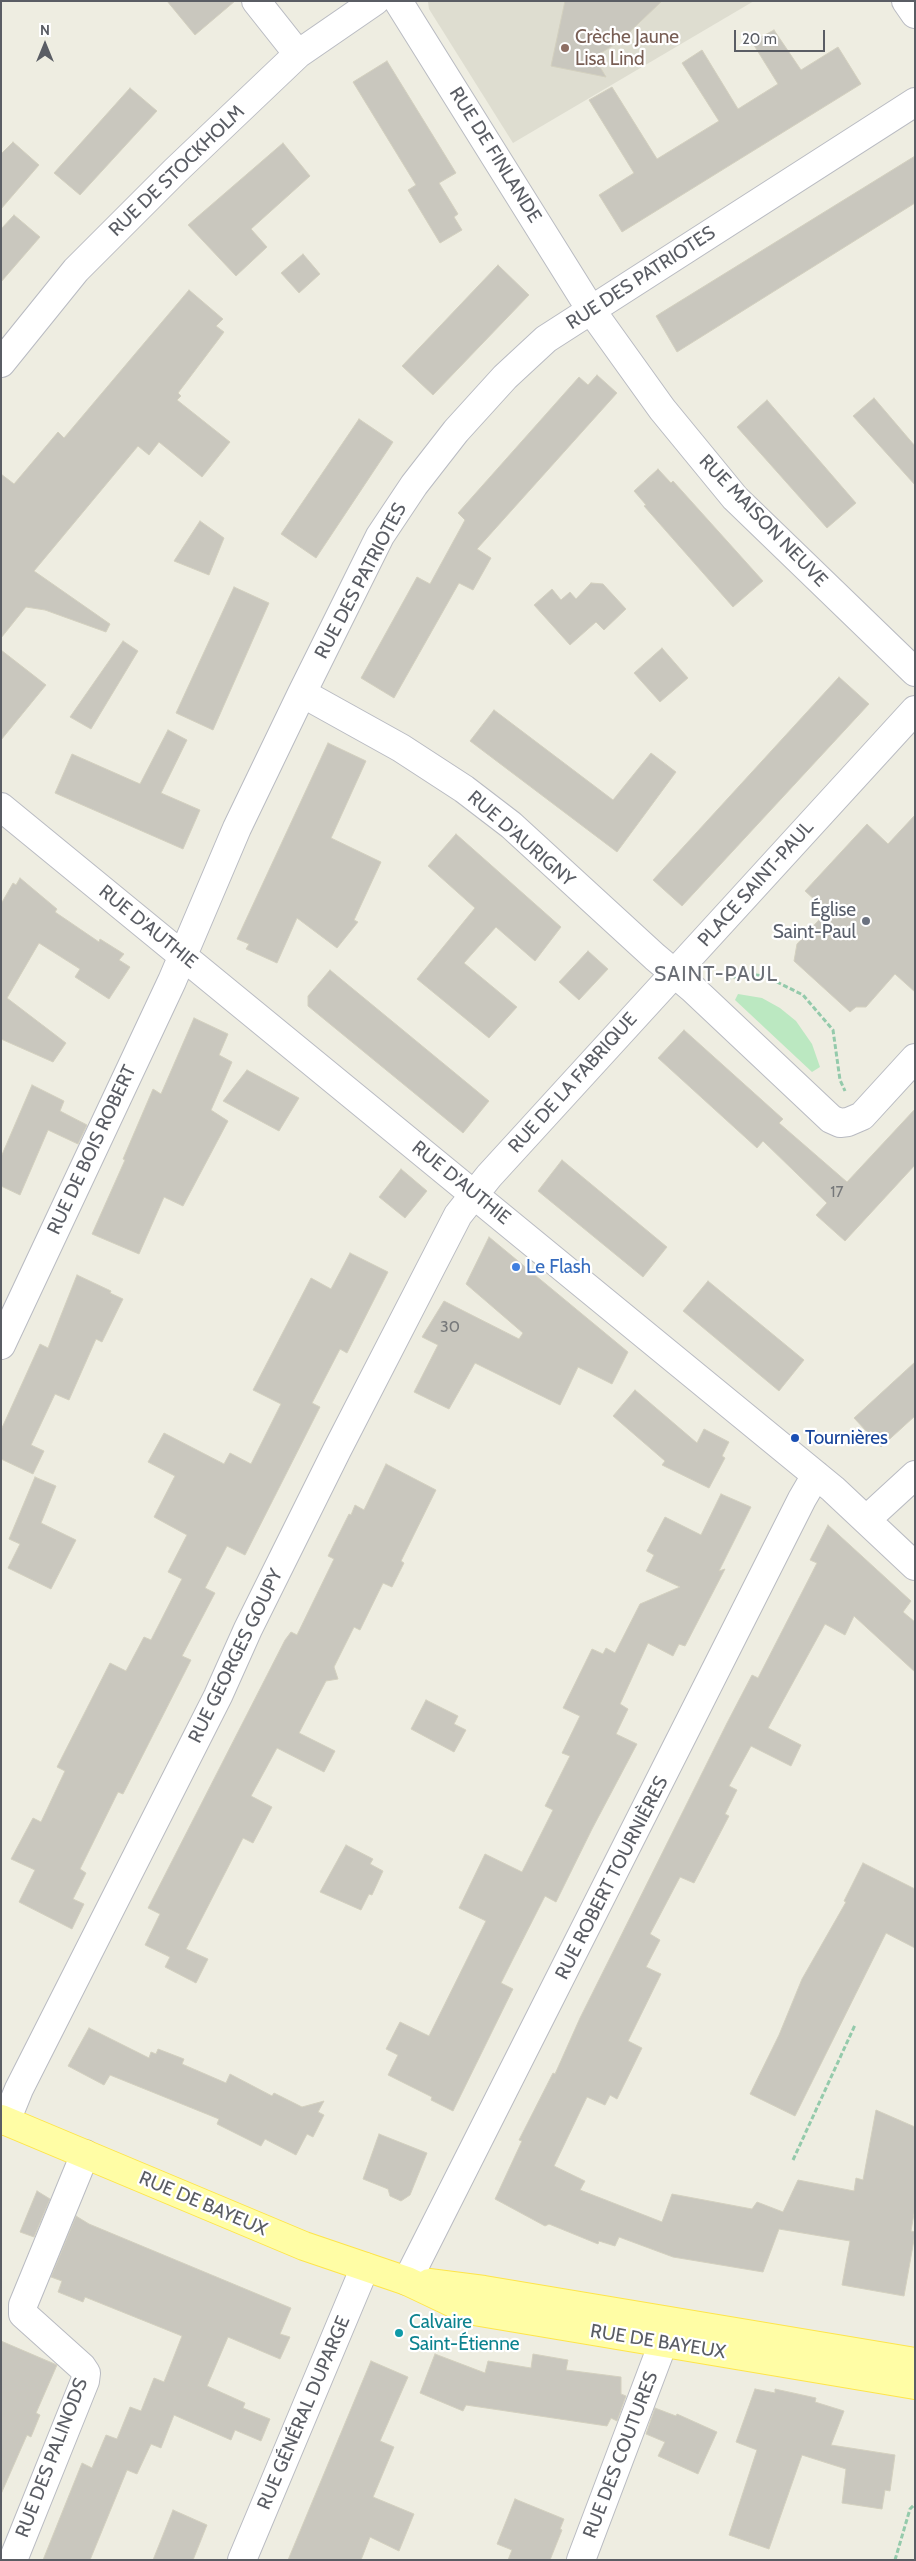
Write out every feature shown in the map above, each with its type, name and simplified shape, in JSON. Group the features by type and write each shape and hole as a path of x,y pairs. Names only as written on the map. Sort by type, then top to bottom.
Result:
{"main road":[{"name":"RUE DE BAYEUX","path":"4,2120 293,2241 407,2281 468,2310 915,2362"},
{"name":"RUE DE BAYEUX","path":"668,2332 915,2384"}],"street":[{"path":"256,1 298,54"},
{"name":"RUE DE STOCKHOLM","path":"1,363 76,270 175,171 298,54 375,1"},
{"name":"RUE DE FINLANDE","path":"398,1 591,310"},
{"path":"906,1 915,14"},
{"name":"RUE DES PATRIOTES","path":"182,955 237,828 380,536 414,485 456,431 505,376 546,340 915,102"},
{"name":"RUE MAISON NEUVE","path":"591,310 662,409 735,498 915,672"},
{"name":"RUE D'AURIGNY","path":"302,693 401,748 464,789 511,826 675,973"},
{"name":"PLACE SAINT-PAUL","path":"675,973 915,710"},
{"name":"RUE D'AUTHIE","path":"1,807 816,1475 915,1566"},
{"name":"RUE DE BOIS ROBERT","path":"1,1345 172,981 182,955"},
{"path":"675,973 831,1119 840,1123 862,1116 915,1058"},
{"name":"RUE DE LA FABRIQUE","path":"474,1194 675,973"},
{"name":"RUE GEORGES GOUPY","path":"4,2120 218,1696 252,1620 337,1450 458,1215 474,1194"},
{"name":"RUE ROBERT TOURNIÈRES","path":"407,2281 802,1499 816,1475"},
{"path":"866,1520 915,1475"},
{"name":"RUE DES PALINODS","path":"13,2560 85,2381 86,2373 82,2367 23,2314 23,2305 84,2154"},
{"name":"RUE GÉNÉRAL DUPARGE","path":"242,2560 365,2267"},
{"name":"RUE DES COUTURES","path":"581,2560 668,2332"}],"path":[{"path":"720,980 748,974 765,976 804,995 833,1030 840,1080 847,1094"},
{"path":"793,2160 855,2025"},
{"path":"895,2560 910,2509 915,2504"}],"shaded area":[{"name":"Crèche Jaune Lisa Lind","path":"754,1 513,143 429,9 428,2"}],"green space":[{"path":"738,994 762,998 780,1008 796,1021 812,1044 820,1067 812,1072 735,1000"}],"building":[{"path":"167,1 235,1 195,35"},
{"path":"565,1 662,1 619,42 594,57 606,77 551,66"},
{"path":"774,30 801,70 838,47 861,84 622,232 599,195 634,173 589,100 612,87 657,159 719,121 682,63 702,50 738,109 778,84 752,42"},
{"path":"387,61 456,173 439,183 458,214 454,217 462,230 440,243 408,190 416,185 353,82"},
{"path":"130,88 157,111 80,195 54,173"},
{"path":"13,142 39,165 1,209 1,154"},
{"path":"283,143 310,176 251,229 267,247 236,276 188,225"},
{"path":"915,156 915,203 677,352 656,316"},
{"path":"14,215 40,237 1,282 1,229"},
{"path":"303,254 320,274 299,293 281,273"},
{"path":"498,265 529,295 433,395 402,366"},
{"path":"189,290 223,319 216,326 224,332 178,393 181,396 177,400 230,442 202,477 159,442 149,455 138,446 34,571 110,624 106,632 45,610 26,607 1,638 1,474 14,484 58,432 64,438"},
{"path":"597,375 617,393 477,549 491,558 473,590 459,583 394,698 361,678 417,577 430,584 465,520 458,513 579,377 588,385"},
{"path":"874,398 915,446 915,485 853,416"},
{"path":"767,400 856,503 827,528 737,427"},
{"path":"359,419 393,442 316,558 281,534"},
{"path":"658,469 671,483 673,481 763,581 733,607 644,506 646,505 634,491"},
{"path":"200,521 224,538 209,575 174,561"},
{"path":"591,583 603,584 626,609 604,630 596,622 570,645 534,605 552,589 561,600 570,592 576,599"},
{"path":"234,587 269,603 213,730 176,713"},
{"path":"123,641 138,651 91,729 70,717"},
{"path":"662,648 688,678 660,702 634,673"},
{"path":"1,650 46,685 1,740"},
{"path":"839,677 869,704 682,906 653,880"},
{"path":"494,710 613,800 651,753 676,772 617,852 470,741"},
{"path":"168,730 187,740 161,793 200,810 183,849 55,793 72,754 140,784"},
{"path":"328,743 366,761 331,838 381,862 354,920 358,922 337,948 297,918 277,963 246,949 249,944 237,939"},
{"name":"Église Saint-Paul","path":"915,815 915,992 895,974 866,1007 856,1007 850,1012 794,961 797,944 827,911 805,891 867,824 888,844"},
{"path":"456,834 561,927 535,961 496,927 464,963 517,1007 489,1038 417,979 475,908 428,866"},
{"path":"20,878 57,909 55,912 99,942 100,939 124,954 119,960 130,967 109,999 75,977 80,969 39,943 7,998 66,1043 53,1062 1,1039 1,904 13,883 16,885"},
{"path":"588,951 608,969 579,1000 559,982"},
{"path":"330,970 489,1101 463,1133 308,1006 308,996"},
{"path":"194,1018 228,1034 219,1055 232,1062 211,1110 228,1121 183,1206 164,1197 139,1254 92,1234 125,1160 123,1159 153,1089 161,1094"},
{"path":"684,1030 783,1119 779,1123 847,1182 915,1109 915,1165 845,1241 816,1215 827,1203 763,1141 757,1148 658,1058"},
{"path":"247,1070 299,1098 279,1131 223,1101"},
{"path":"32,1085 64,1101 60,1111 87,1125 78,1144 48,1130 20,1195 1,1186 1,1157"},
{"path":"562,1160 667,1247 643,1277 538,1191"},
{"path":"401,1169 427,1191 405,1218 379,1197"},
{"path":"489,1237 628,1352 612,1384 578,1367 560,1405 475,1363 449,1409 414,1392 438,1345 422,1337 444,1301 519,1339 523,1333 466,1284"},
{"path":"350,1253 388,1272 347,1353 340,1349 312,1403 320,1407 245,1555 227,1546 205,1588 215,1593 182,1656 191,1660 123,1794 118,1792 80,1869 86,1873 73,1899 84,1904 72,1929 19,1902 35,1870 11,1859 33,1818 41,1822 65,1771 57,1767 110,1663 126,1671 144,1637 151,1640 182,1579 168,1572 187,1535 154,1517 175,1476 148,1462 164,1433 224,1464 230,1453 251,1464 281,1404 253,1390 311,1278 331,1289"},
{"path":"77,1275 111,1291 110,1293 123,1299 102,1342 96,1339 69,1400 55,1394 31,1445 44,1451 33,1474 1,1459 1,1430 40,1344 48,1348"},
{"path":"708,1281 804,1360 779,1391 683,1311"},
{"path":"915,1362 915,1416 881,1447 854,1418"},
{"path":"635,1390 697,1443 704,1429 729,1442 722,1456 725,1458 709,1488 662,1465 665,1461 613,1416"},
{"path":"386,1464 436,1490 401,1561 404,1563 392,1587 383,1583 360,1630 354,1627 334,1667 338,1679 326,1681 299,1733 335,1751 324,1772 277,1748 251,1796 272,1807 253,1843 243,1838 186,1949 208,1959 196,1983 165,1967 170,1957 145,1945 160,1914 148,1908 285,1640 291,1632 297,1635 334,1559 328,1556 349,1514 351,1515 355,1505 364,1510"},
{"path":"35,1477 56,1486 41,1523 76,1540 51,1589 8,1568 20,1544 9,1539"},
{"path":"721,1494 751,1507 719,1571 725,1569 685,1646 679,1644 673,1656 648,1643 620,1704 628,1709 616,1734 637,1744 556,1902 545,1896 514,1957 501,1983 513,1989 453,2111 431,2100 432,2097 388,2075 398,2055 386,2049 400,2022 429,2036 486,1921 459,1908 485,1854 522,1872 553,1810 545,1806 570,1756 562,1753 580,1716 563,1708 592,1649 603,1654 606,1648 615,1653 640,1604 680,1587 646,1571 654,1555 647,1551 665,1517 701,1535"},
{"path":"828,1525 911,1601 903,1612 915,1622 915,1672 854,1616 845,1635 825,1624 768,1728 801,1745 791,1766 751,1746 729,1786 737,1790 725,1814 729,1816 694,1883 680,1877 650,1934 660,1940 646,1967 661,1974 628,2041 642,2048 617,2099 610,2095 605,2105 587,2097 554,2166 585,2181 580,2190 662,2222 672,2194 752,2209 757,2202 783,2212 798,2180 854,2191 856,2178 863,2180 876,2110 915,2127 915,2208 911,2231 915,2232 915,2234 904,2296 842,2285 850,2241 779,2229 763,2272 673,2257 619,2237 615,2246 599,2241 598,2244 549,2224 545,2226 495,2199 522,2141 519,2140 553,2073 555,2074 580,2018 727,1723 752,1675 758,1678 817,1563 810,1560"},
{"path":"426,1700 458,1716 454,1724 466,1730 454,1752 411,1729"},
{"path":"346,1845 373,1859 370,1864 383,1871 372,1895 369,1894 361,1910 320,1892"},
{"path":"863,1863 915,1889 915,1948 886,1933 795,2116 750,2094 779,2035 802,1979 846,1902 844,1901"},
{"path":"89,2028 149,2058 151,2052 156,2054 158,2049 184,2059 182,2064 226,2083 230,2074 272,2096 274,2093 302,2107 324,2101 318,2112 324,2115 313,2137 307,2134 296,2155 265,2139 261,2146 217,2124 219,2119 110,2075 104,2085 68,2066"},
{"path":"379,2134 427,2153 410,2195 401,2201 390,2196 388,2189 363,2179"},
{"path":"37,2191 50,2199 34,2237 20,2232"},
{"path":"76,2216 89,2224 291,2308 280,2334 290,2337 280,2359 228,2337 207,2386 245,2403 243,2408 270,2419 261,2441 235,2430 231,2440 174,2415 161,2448 151,2444 137,2474 127,2470 90,2560 43,2560 82,2463 92,2468 106,2435 117,2439 130,2407 141,2411 154,2378 164,2382 182,2336 85,2297 83,2302 58,2292 62,2281 51,2277"},
{"path":"1,2341 57,2365 36,2413 40,2415 31,2437 27,2435 1,2494"},
{"path":"435,2354 485,2373 488,2361 531,2368 533,2354 568,2360 566,2370 621,2377 621,2394 626,2396 617,2421 611,2418 607,2426 466,2405 463,2411 420,2393"},
{"path":"371,2361 408,2377 380,2441 394,2447 373,2497 414,2514 399,2551 370,2537 361,2560 288,2560"},
{"path":"755,2389 775,2393 775,2389 816,2398 815,2402 844,2411 831,2445 895,2455 890,2491 885,2490 882,2509 842,2503 846,2469 802,2455 769,2549 729,2535 757,2450 736,2442"},
{"path":"655,2408 676,2416 677,2414 717,2432 698,2474 658,2456 665,2442 646,2434"},
{"path":"515,2499 564,2519 560,2529 562,2530 550,2560 508,2560 512,2550 497,2544"},
{"path":"173,2510 207,2525 193,2560 153,2560"}],"place":[{"name":"Crèche Jaune Lisa Lind","path":"565,48"},
{"name":"Église Saint-Paul","path":"866,921"},
{"name":"Le Flash","path":"516,1267"},
{"name":"Tournières","path":"795,1438"},
{"name":"Calvaire Saint-Étienne","path":"399,2333"}],"district":[{"name":"SAINT-PAUL","path":"716,975"}]}
